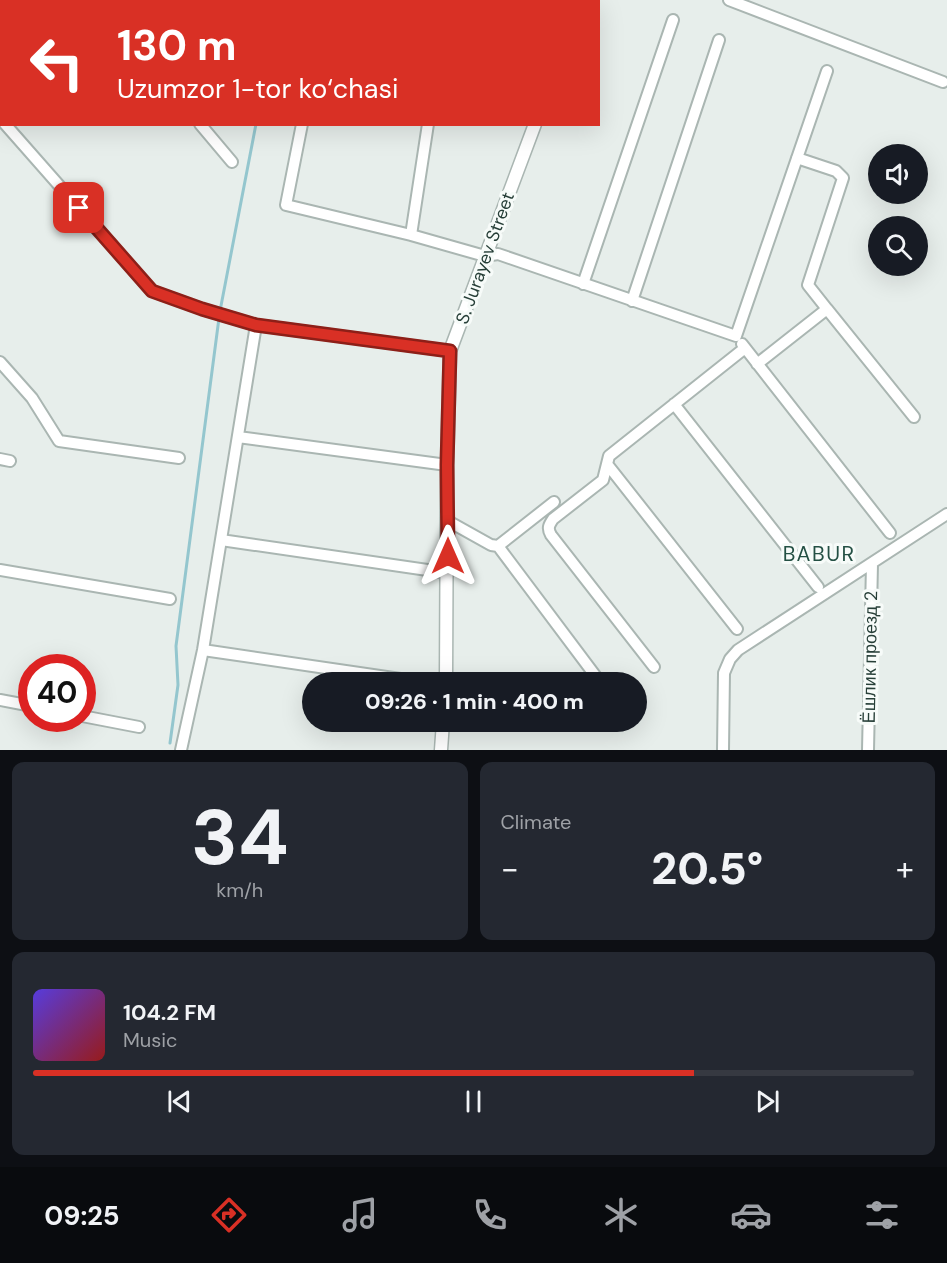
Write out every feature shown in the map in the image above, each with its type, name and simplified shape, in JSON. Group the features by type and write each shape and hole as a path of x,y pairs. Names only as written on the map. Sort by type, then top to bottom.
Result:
{"street":[{"path":"729,0 943,82"},
{"path":"583,284 673,20"},
{"path":"632,301 719,40"},
{"path":"736,336 827,71"},
{"path":"7,126 152,291 256,325 450,351"},
{"path":"202,126 232,162"},
{"path":"302,126 286,205 411,235 485,256 498,254 736,336 890,533"},
{"path":"411,235 428,126"},
{"name":"S. Jurayev Street","path":"446,672 450,351 534,126"},
{"path":"797,158 836,171 843,178 808,285 914,417"},
{"path":"757,364 827,309"},
{"path":"182,750 203,650 256,325"},
{"path":"654,667 548,530 549,525 553,519 603,480 609,456 745,348"},
{"path":"0,362 32,398 59,441 179,458"},
{"path":"674,404 818,587"},
{"path":"238,437 447,465"},
{"path":"607,464 737,629"},
{"path":"498,546 554,502"},
{"path":"723,750 724,673 730,659 738,650 947,514"},
{"path":"448,521 491,545 498,546 592,672"},
{"path":"221,540 448,573"},
{"name":"Ёшлик проезд 2","path":"868,750 872,564"},
{"path":"0,570 170,599"},
{"path":"203,650 353,672"},
{"path":"0,700 18,703"},
{"path":"96,719 139,727"},
{"path":"441,750 442,732"}],"waterway":[{"path":"220,311 256,126"},
{"path":"170,743 178,685 176,646 219,318"}],"district":[{"name":"BABUR","path":"819,554"}],"route":[{"path":"79,208 152,291 256,325 450,351 447,465 448,556"}]}
